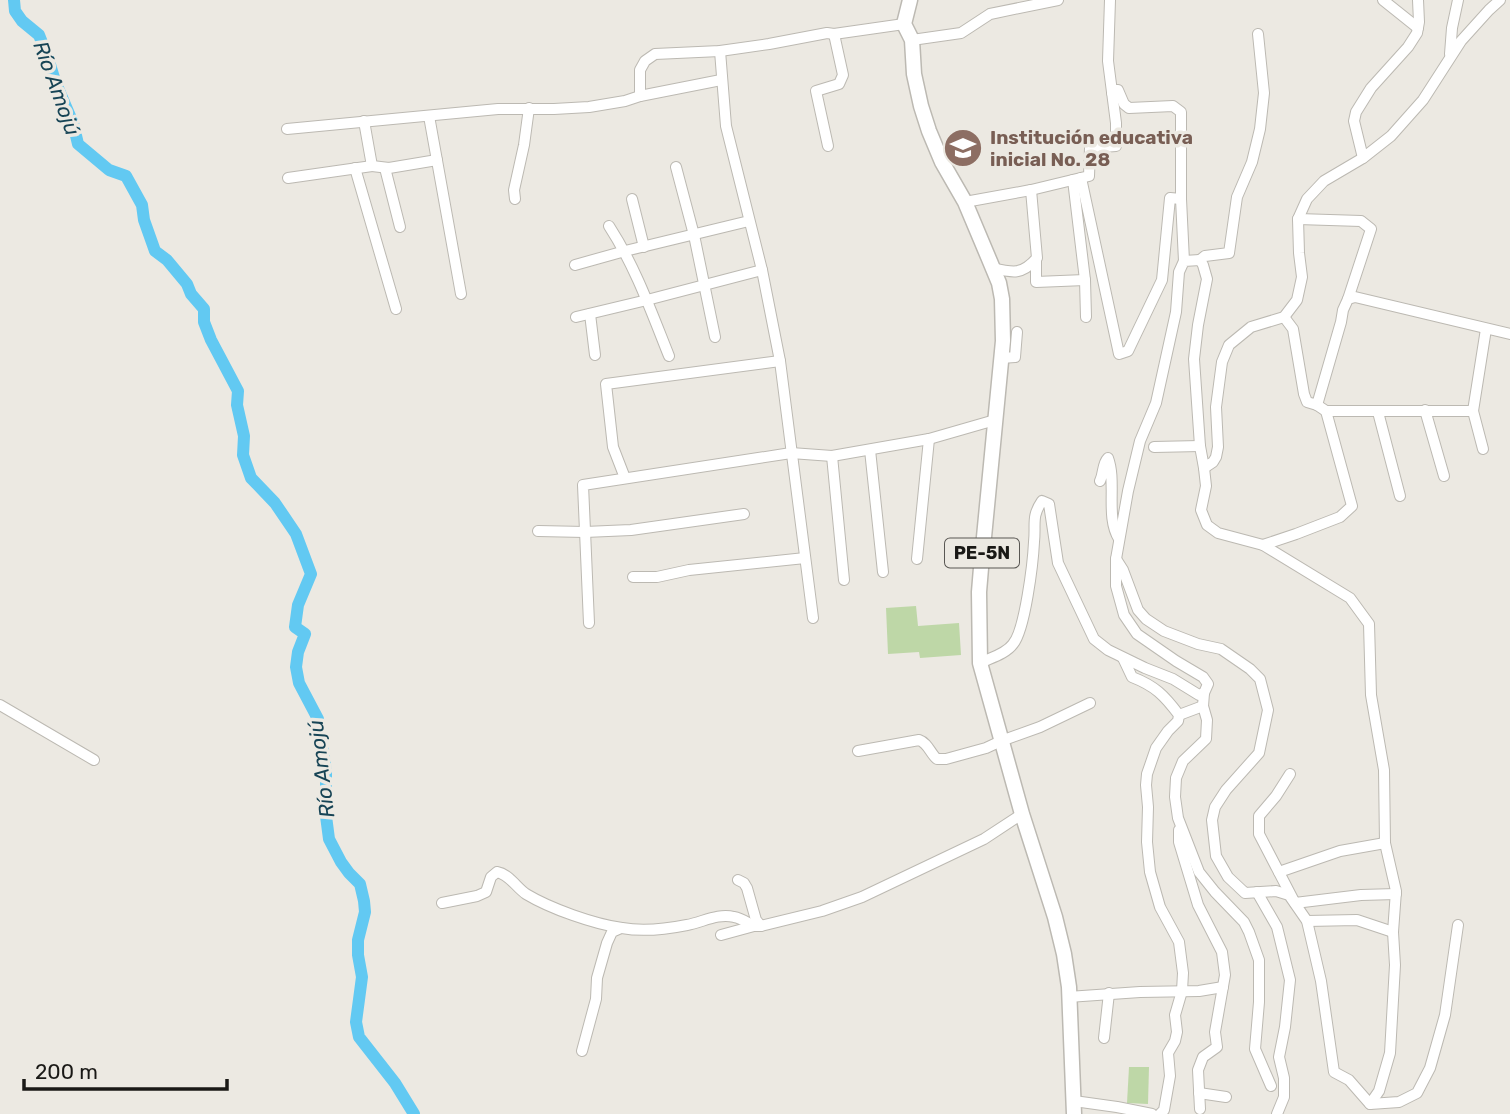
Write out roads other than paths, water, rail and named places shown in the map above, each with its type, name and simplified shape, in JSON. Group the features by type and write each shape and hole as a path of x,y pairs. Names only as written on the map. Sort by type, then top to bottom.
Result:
{"highway":[{"path":"904,24 910,0"},
{"name":"PE-5N","path":"904,24 912,40 914,74 929,131 942,162 965,202 999,283 1002,299 1001,358 981,568 980,663 1064,954 1069,987 1074,1107"}],"street":[{"path":"912,40 961,33 990,14 1058,0"},
{"path":"1110,0 1108,61 1116,123"},
{"path":"1383,0 1418,28"},
{"path":"1363,158 1354,121 1356,112 1371,88 1417,33 1418,0"},
{"path":"1450,58 1452,28 1458,0"},
{"path":"1204,468 1216,457 1216,407 1222,362 1229,345 1251,327 1283,317 1297,300 1302,277 1298,219 1307,199 1324,181 1363,158 1391,136 1423,100 1461,41 1500,0"},
{"path":"640,96 640,70 645,61 654,54 720,51 827,33 904,24"},
{"path":"828,146 816,90 839,84 843,75 834,34"},
{"path":"1184,261 1229,253 1237,197 1252,162 1260,129 1264,93 1258,34"},
{"path":"720,51 726,126 762,270 780,361 813,618"},
{"path":"287,129 498,109 554,110 589,107 721,80"},
{"path":"965,202 1089,176 1090,148 1116,146 1112,90 1118,90 1124,104 1129,108 1172,107 1181,112 1184,261 1179,272 1176,312 1156,403 1140,441 1128,491 1116,559 1116,586 1124,615 1137,634 1203,677 1208,684 1203,706 1208,720 1206,739 1183,761 1176,778 1175,797 1179,842 1198,905 1222,952 1225,975 1216,1032 1217,1047 1203,1057 1198,1070 1200,1109"},
{"path":"515,199 514,190 534,108"},
{"path":"429,116 461,294"},
{"path":"364,121 372,166"},
{"path":"288,178 437,160"},
{"path":"676,167 694,235 715,337"},
{"path":"355,168 396,309"},
{"path":"385,168 400,227"},
{"path":"1077,179 1119,354 1128,351 1162,280 1170,198 1181,199"},
{"path":"1077,179 1086,317"},
{"path":"1031,190 1037,254 1036,282 1084,280"},
{"path":"632,199 644,247"},
{"path":"1263,545 1340,517 1352,506 1321,408 1343,310 1371,229 1362,222 1298,219"},
{"path":"575,265 749,221"},
{"path":"609,226 625,251 669,356"},
{"path":"993,268 1016,273 1035,260"},
{"path":"1199,260 1207,279 1194,359 1200,446 1206,486 1201,510 1207,525 1219,533 1263,545 1350,598 1370,624 1371,695 1384,770 1385,843 1396,894 1390,1053 1379,1091 1370,1104"},
{"path":"576,317 762,270"},
{"path":"1348,299 1355,297 1510,334"},
{"path":"590,314 595,355"},
{"path":"1283,317 1293,330 1307,402 1321,408 1378,412 1473,411"},
{"path":"1483,449 1473,411 1486,329"},
{"path":"1001,358 1015,357 1017,332"},
{"path":"625,478 613,447 606,384 780,361"},
{"path":"1425,410 1444,476"},
{"path":"1378,412 1400,496"},
{"path":"589,623 583,485 792,453 832,456 929,439 995,420"},
{"path":"917,559 929,439"},
{"path":"1154,447 1200,446"},
{"path":"870,450 884,572"},
{"path":"832,456 844,580"},
{"path":"1100,481 1108,458 1112,480 1113,520 1119,539"},
{"path":"980,663 1008,649 1019,635 1034,542 1035,512 1042,501 1049,504 1058,563 1094,639 1122,658 1173,679 1199,695 1204,693"},
{"path":"538,531 631,530 744,514"},
{"path":"633,578 805,558"},
{"path":"1116,559 1138,610 1146,619 1164,631 1198,644 1222,649 1260,679 1268,710 1259,753 1226,790 1215,807 1212,821 1216,856 1228,877 1245,893"},
{"path":"1122,658 1132,677 1163,694 1180,715"},
{"path":"858,751 919,740 926,743 935,758 942,759 986,748 1040,727 1090,703"},
{"path":"0,705 94,760"},
{"path":"1180,715 1203,706"},
{"path":"1160,1114 1164,1110 1170,1076 1168,1053 1178,1032 1175,1015 1182,991 1183,973 1179,942 1160,907 1150,872 1146,785 1156,748 1178,722 1180,715"},
{"path":"1290,775 1259,816 1259,834 1295,903"},
{"path":"721,935 822,911 862,897 984,839 1022,814"},
{"path":"1178,818 1195,863 1215,892 1244,922 1259,960 1255,1049 1271,1086"},
{"path":"1279,872 1340,851 1385,843"},
{"path":"442,903 486,892 491,877 497,872 504,873 516,886 537,900 579,917 621,928 640,930 676,926 724,916 735,917 758,926"},
{"path":"738,880 747,888 758,926"},
{"path":"1215,892 1276,891 1289,895 1295,903 1307,921 1321,981 1334,1072 1349,1080 1370,1104"},
{"path":"1257,892 1277,927 1290,980 1279,1057 1284,1078 1284,1097 1277,1114"},
{"path":"1295,903 1361,895 1396,894"},
{"path":"1307,921 1357,920 1393,932"},
{"path":"1370,1104 1399,1102 1417,1093 1430,1068 1445,1015 1458,925"},
{"path":"582,1051 607,943 612,932 621,928"},
{"path":"1068,997 1108,993 1204,991 1223,987"},
{"path":"1104,1038 1108,993"},
{"path":"1199,1093 1226,1097"},
{"path":"1074,1107 1117,1107 1152,1114"}],"waterway":[{"name":"Río Amojú","path":"14,0 15,11 22,21 39,35 73,123 78,144 109,170 126,176 142,205 144,220 155,251 167,260 204,309 204,322 211,340 238,391 237,405 244,436 243,455 251,478 275,503 296,534 311,574 298,605 295,627 305,634 296,667 299,683 318,719 326,771 329,839 341,862 360,884 364,901 365,912 358,940 362,977 356,1022 359,1037 395,1083 414,1114"}],"place":[{"name":"Institución educativa inicial No. 28","path":"963,148"}]}
